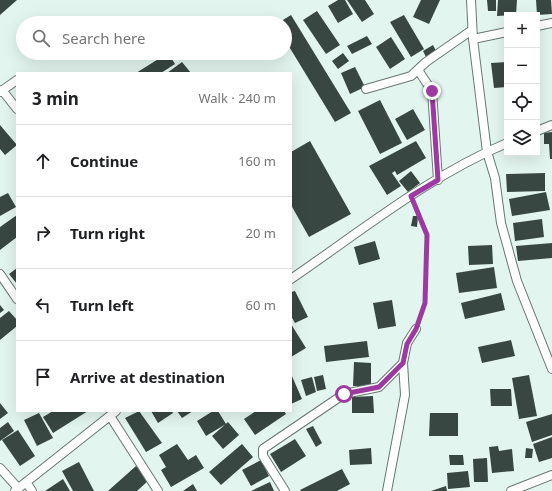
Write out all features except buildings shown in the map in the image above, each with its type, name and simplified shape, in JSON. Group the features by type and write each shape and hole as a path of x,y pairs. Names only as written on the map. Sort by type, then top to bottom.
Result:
{"street":[{"path":"471,0 472,30 487,152 495,178 501,223 518,281 552,369"},
{"path":"540,25 552,23"},
{"path":"366,89 411,76 472,30"},
{"path":"473,39 504,33"},
{"path":"418,70 432,91 438,180"},
{"path":"16,81 1,91 16,108"},
{"path":"540,130 552,125"},
{"path":"292,278 411,196 487,152 504,144"},
{"path":"0,274 16,298"},
{"path":"387,491 405,395 403,363 407,344 416,329"},
{"path":"285,491 263,456 263,449 344,394 379,387 403,363"},
{"path":"0,468 16,490 113,414 158,491"},
{"path":"511,491 552,475"},
{"path":"26,482 32,491"}],"path":[{"path":"411,196 427,235 425,303 416,329"}],"route":[{"path":"344,394 379,387 403,363 407,344 416,329 425,303 427,235 411,196 438,180 432,91"}]}
